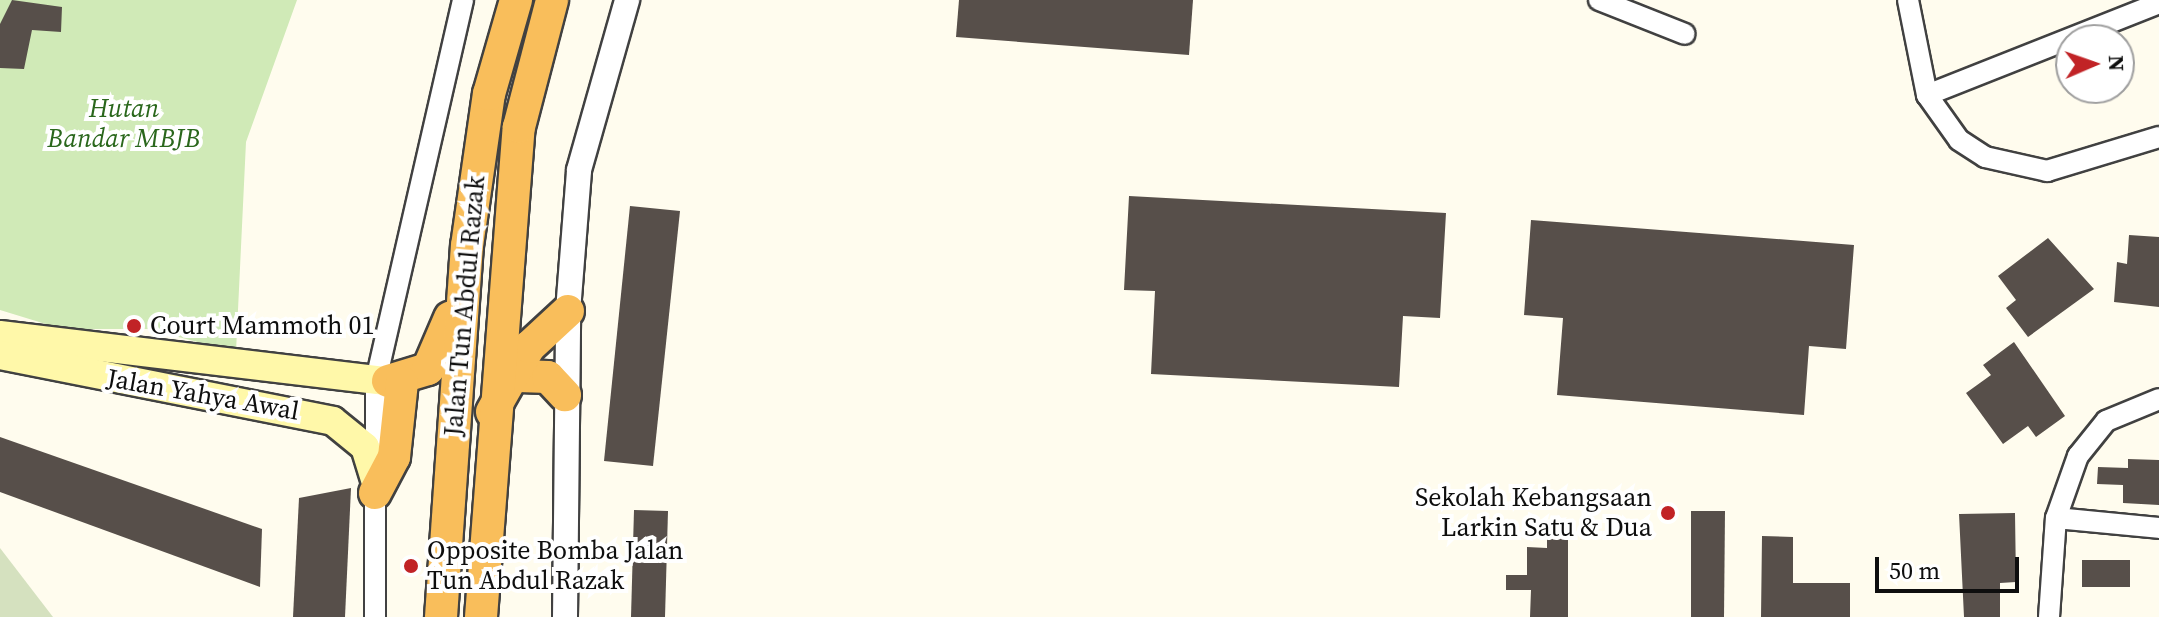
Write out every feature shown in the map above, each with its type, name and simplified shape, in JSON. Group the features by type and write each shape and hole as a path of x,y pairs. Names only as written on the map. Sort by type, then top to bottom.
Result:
{"highway":[{"name":"Jalan Tun Abdul Razak","path":"441,617 467,246 489,94 516,0"},
{"name":"Jalan Tun Abdul Razak","path":"481,617 492,412 519,127 552,0"},
{"path":"375,486 394,457 389,381 421,376 444,345 467,246"},
{"path":"492,412 519,376 529,347 568,311"},
{"path":"519,376 548,377 565,395"}],"main road":[{"name":"Jalan Yahya Awal","path":"0,335 389,381"},
{"name":"Jalan Yahya Awal","path":"0,355 333,421 365,447 375,486"}],"street":[{"path":"389,381 388,348 463,0"},
{"path":"565,617 565,395 579,170 627,0"},
{"path":"1599,0 1685,34"},
{"path":"1908,0 1927,95 1959,140 2014,168 2047,171 2159,137"},
{"path":"1927,95 2159,3"},
{"path":"2049,617 2056,518 2088,438 2115,415 2159,399"},
{"path":"375,486 375,617"},
{"path":"2056,518 2159,528"}],"green space":[{"name":"Hutan Bandar MBJB","path":"0,0 297,0 246,142 236,352 148,329 62,329 0,310"},
{"path":"0,548 53,617 0,617"}],"building":[{"path":"12,0 62,7 61,32 32,30 24,69 0,68 0,24"},
{"path":"959,0 1193,0 1189,55 956,37"},
{"path":"1129,196 1446,213 1440,318 1403,316 1399,387 1151,374 1155,291 1124,290"},
{"path":"630,206 680,211 653,466 604,461"},
{"path":"1531,220 1854,245 1846,349 1809,346 1804,415 1557,395 1563,318 1524,315"},
{"path":"2129,235 2159,237 2159,307 2114,302 2117,262 2127,264"},
{"path":"2048,238 2094,289 2028,337 2006,308 2016,300 1998,276"},
{"path":"2014,342 2065,416 2036,437 2028,426 2003,444 1966,393 1991,375 1983,365"},
{"path":"0,437 262,529 260,587 0,492"},
{"path":"2128,459 2159,460 2159,505 2123,503 2123,485 2097,484 2098,467 2128,468"},
{"path":"351,488 345,617 293,617 299,498"},
{"path":"634,510 668,511 665,617 631,617"},
{"path":"1691,511 1725,511 1724,617 1691,617"},
{"path":"2015,513 2016,582 2000,583 2000,617 1964,617 1959,514"},
{"path":"1547,526 1568,526 1568,617 1530,617 1531,590 1506,590 1506,575 1527,575 1527,547 1547,548"},
{"path":"1762,536 1793,537 1793,583 1850,583 1850,617 1761,617"},
{"path":"2082,560 2130,560 2130,587 2082,587"}],"place":[{"name":"Court Mammoth 01","path":"134,326"},
{"name":"Sekolah Kebangsaan Larkin Satu & Dua","path":"1668,513"},
{"name":"Opposite Bomba Jalan Tun Abdul Razak","path":"411,566"}]}
